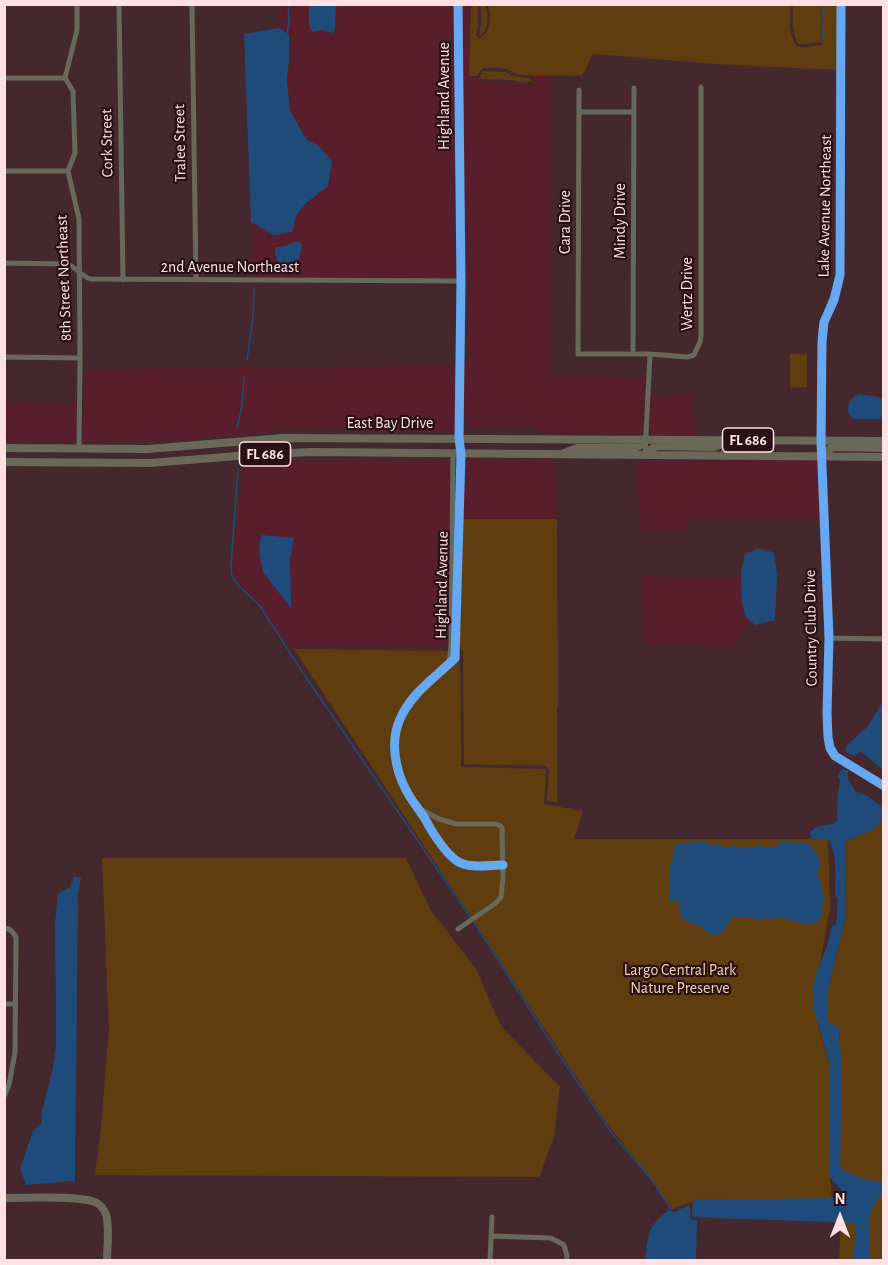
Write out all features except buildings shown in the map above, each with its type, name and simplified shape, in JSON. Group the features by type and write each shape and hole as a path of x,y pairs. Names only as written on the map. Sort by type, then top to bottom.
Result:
{"main road":[{"name":"East Bay Drive","path":"4,448 171,448 283,438 884,441"},
{"path":"561,455 577,448 634,448 641,445 645,439"},
{"path":"645,456 657,446 714,447 728,440"},
{"path":"821,457 831,448 836,447 884,448"},
{"name":"East Bay Drive","path":"4,462 150,463 283,453 884,457"}],"street":[{"path":"4,78 64,78 77,30 76,4"},
{"name":"Cork Street","path":"119,4 123,280"},
{"name":"Tralee Street","path":"192,4 196,280"},
{"name":"Highland Avenue","path":"458,4 461,281 459,438 451,541 451,646 449,664 414,696 399,720 396,734 396,765 407,792 448,853 459,862 469,865 502,865"},
{"name":"Lake Avenue Northeast","path":"820,441 822,333 840,275 841,4"},
{"name":"8th Street Northeast","path":"64,78 73,90 75,153 68,171 79,219 79,449"},
{"name":"Wertz Drive","path":"650,354 687,357 694,355 700,342 701,87"},
{"name":"Mindy Drive","path":"633,354 634,88"},
{"name":"Cara Drive","path":"579,90 578,354 633,354"},
{"path":"579,112 634,112"},
{"path":"4,171 68,171"},
{"name":"2nd Avenue Northeast","path":"4,263 61,263 74,266 85,278 91,279 461,281"},
{"path":"633,354 650,354 645,456"},
{"path":"4,357 80,358"},
{"name":"Country Club Drive","path":"820,441 829,638 827,713 830,748 836,756 884,786"},
{"path":"829,638 884,639"},
{"path":"419,808 456,824 501,826 503,887 501,897 496,903 458,929"},
{"path":"4,928 8,928 16,937 13,1066 4,1097"},
{"path":"4,1004 15,1004"},
{"path":"4,1198 75,1198 100,1205 105,1212 107,1222 106,1260"},
{"path":"490,1260 492,1217"},
{"path":"491,1236 551,1238 564,1245 567,1260"}],"shaded area":[{"path":"281,5 309,5 309,26 333,33 336,5 455,5 458,278 254,277 251,222 274,235 296,216 305,204 328,186 332,161 318,145 307,140 290,111 287,79 289,36 280,28"},
{"path":"461,5 471,5 469,76 477,76 479,82 520,85 533,84 534,78 528,75 552,75 552,376 645,377 642,435 545,433 535,428 477,427 470,426 462,410 464,366 468,366 469,284 464,284"},
{"path":"457,366 456,432 294,429 195,439 82,443 83,369"},
{"path":"692,393 697,436 649,435 651,396"},
{"path":"5,402 76,404 76,442 5,441"},
{"path":"344,460 450,460 448,637 444,647 295,645 292,650 296,657 231,571 244,464","holes":["294,538 290,558 291,607 263,572"]},
{"path":"464,460 556,460 557,519 462,519"},
{"path":"637,460 818,460 820,519 688,519 685,531 640,530"},
{"path":"642,576 741,578 745,616 751,621 733,647 643,645"}],"green space":[{"path":"471,5 478,5 476,36 480,39 490,24 488,5 791,5 792,38 798,47 807,47 821,45 823,41 822,5 838,5 837,70 717,64 593,54 582,76 521,75 506,69 483,68 477,76 469,76"},
{"path":"481,5 485,5 487,22 485,30 479,37 481,27"},
{"path":"793,5 820,5 821,42 798,44 794,30"},
{"path":"483,71 506,72 512,76 533,81 479,79"},
{"path":"790,354 807,354 807,387 790,388"},
{"path":"462,519 557,519 558,803 547,801 549,769 546,766 464,764 463,651 459,647"},
{"name":"Largo Central Park Nature Preserve","path":"294,649 460,651 461,767 546,769 544,804 583,811 574,839 828,839 830,909 820,964 817,1021 830,1066 832,1200 700,1202 687,1203 673,1209 604,1119"},
{"path":"883,818 883,1260 839,1260 843,1198 839,1162 840,1038 838,1028 827,1021 827,994 845,920 846,841 874,829"},
{"path":"102,858 406,858 430,909 476,969 501,1026 560,1087 554,1137 539,1177 95,1175 109,1031"}],"water":[{"path":"309,5 336,5 333,33 321,30 313,32 309,26"},
{"path":"280,28 289,35 287,79 290,111 307,140 318,145 332,161 328,186 305,204 296,216 292,232 274,235 251,222 244,34"},
{"path":"297,241 302,244 298,260 292,269 287,269 277,260 275,247 286,246"},
{"path":"859,394 883,398 883,419 854,419 851,416 848,405"},
{"path":"261,535 294,538 290,558 291,608 263,572 259,551"},
{"path":"757,549 774,552 777,575 775,620 755,625 745,616 741,571 745,554"},
{"path":"883,702 883,770 861,752 853,756 846,752 846,746 866,728"},
{"path":"844,769 848,770 848,779 856,792 866,795 883,807 883,818 874,829 846,841 845,920 827,994 827,1021 839,1028 842,1078 840,1168 861,1178 883,1182 883,1193 876,1201 870,1215 869,1260 853,1260 856,1231 854,1223 692,1217 693,1200 848,1198 830,1177 830,1065 814,1009 813,989 832,926 836,924 838,898 835,896 835,860 829,840 811,839 810,832 816,827 833,824 837,820 840,780 838,776"},
{"path":"703,841 728,848 757,846 773,848 781,842 807,843 818,857 817,876 822,890 822,915 813,924 802,924 784,918 731,918 724,931 715,936 681,918 677,900 670,902 669,868 675,845"},
{"path":"74,877 81,877 78,893 75,1181 26,1185 20,1169 33,1131 41,1124 56,1048 55,922 58,894 70,887"},
{"path":"690,1206 692,1220 697,1220 696,1260 645,1260 652,1226 669,1210 674,1212"}],"waterway":[{"path":"287,33 288,4"},
{"path":"822,4 822,43"},
{"path":"247,360 253,318 254,288"},
{"path":"237,427 242,406 244,377"},
{"path":"238,469 232,576 237,584 260,606 301,670 470,917"},
{"path":"473,921 614,1136 652,1180 671,1209"}],"cycle path":[{"path":"458,4 461,281 459,438 461,454 455,658 424,686 405,709 395,736 395,755 406,790 447,852 457,861 467,865 503,865"},
{"path":"841,4 840,275 834,300 824,322 822,342 821,441 829,638 828,737 830,748 835,756 884,786"}]}
